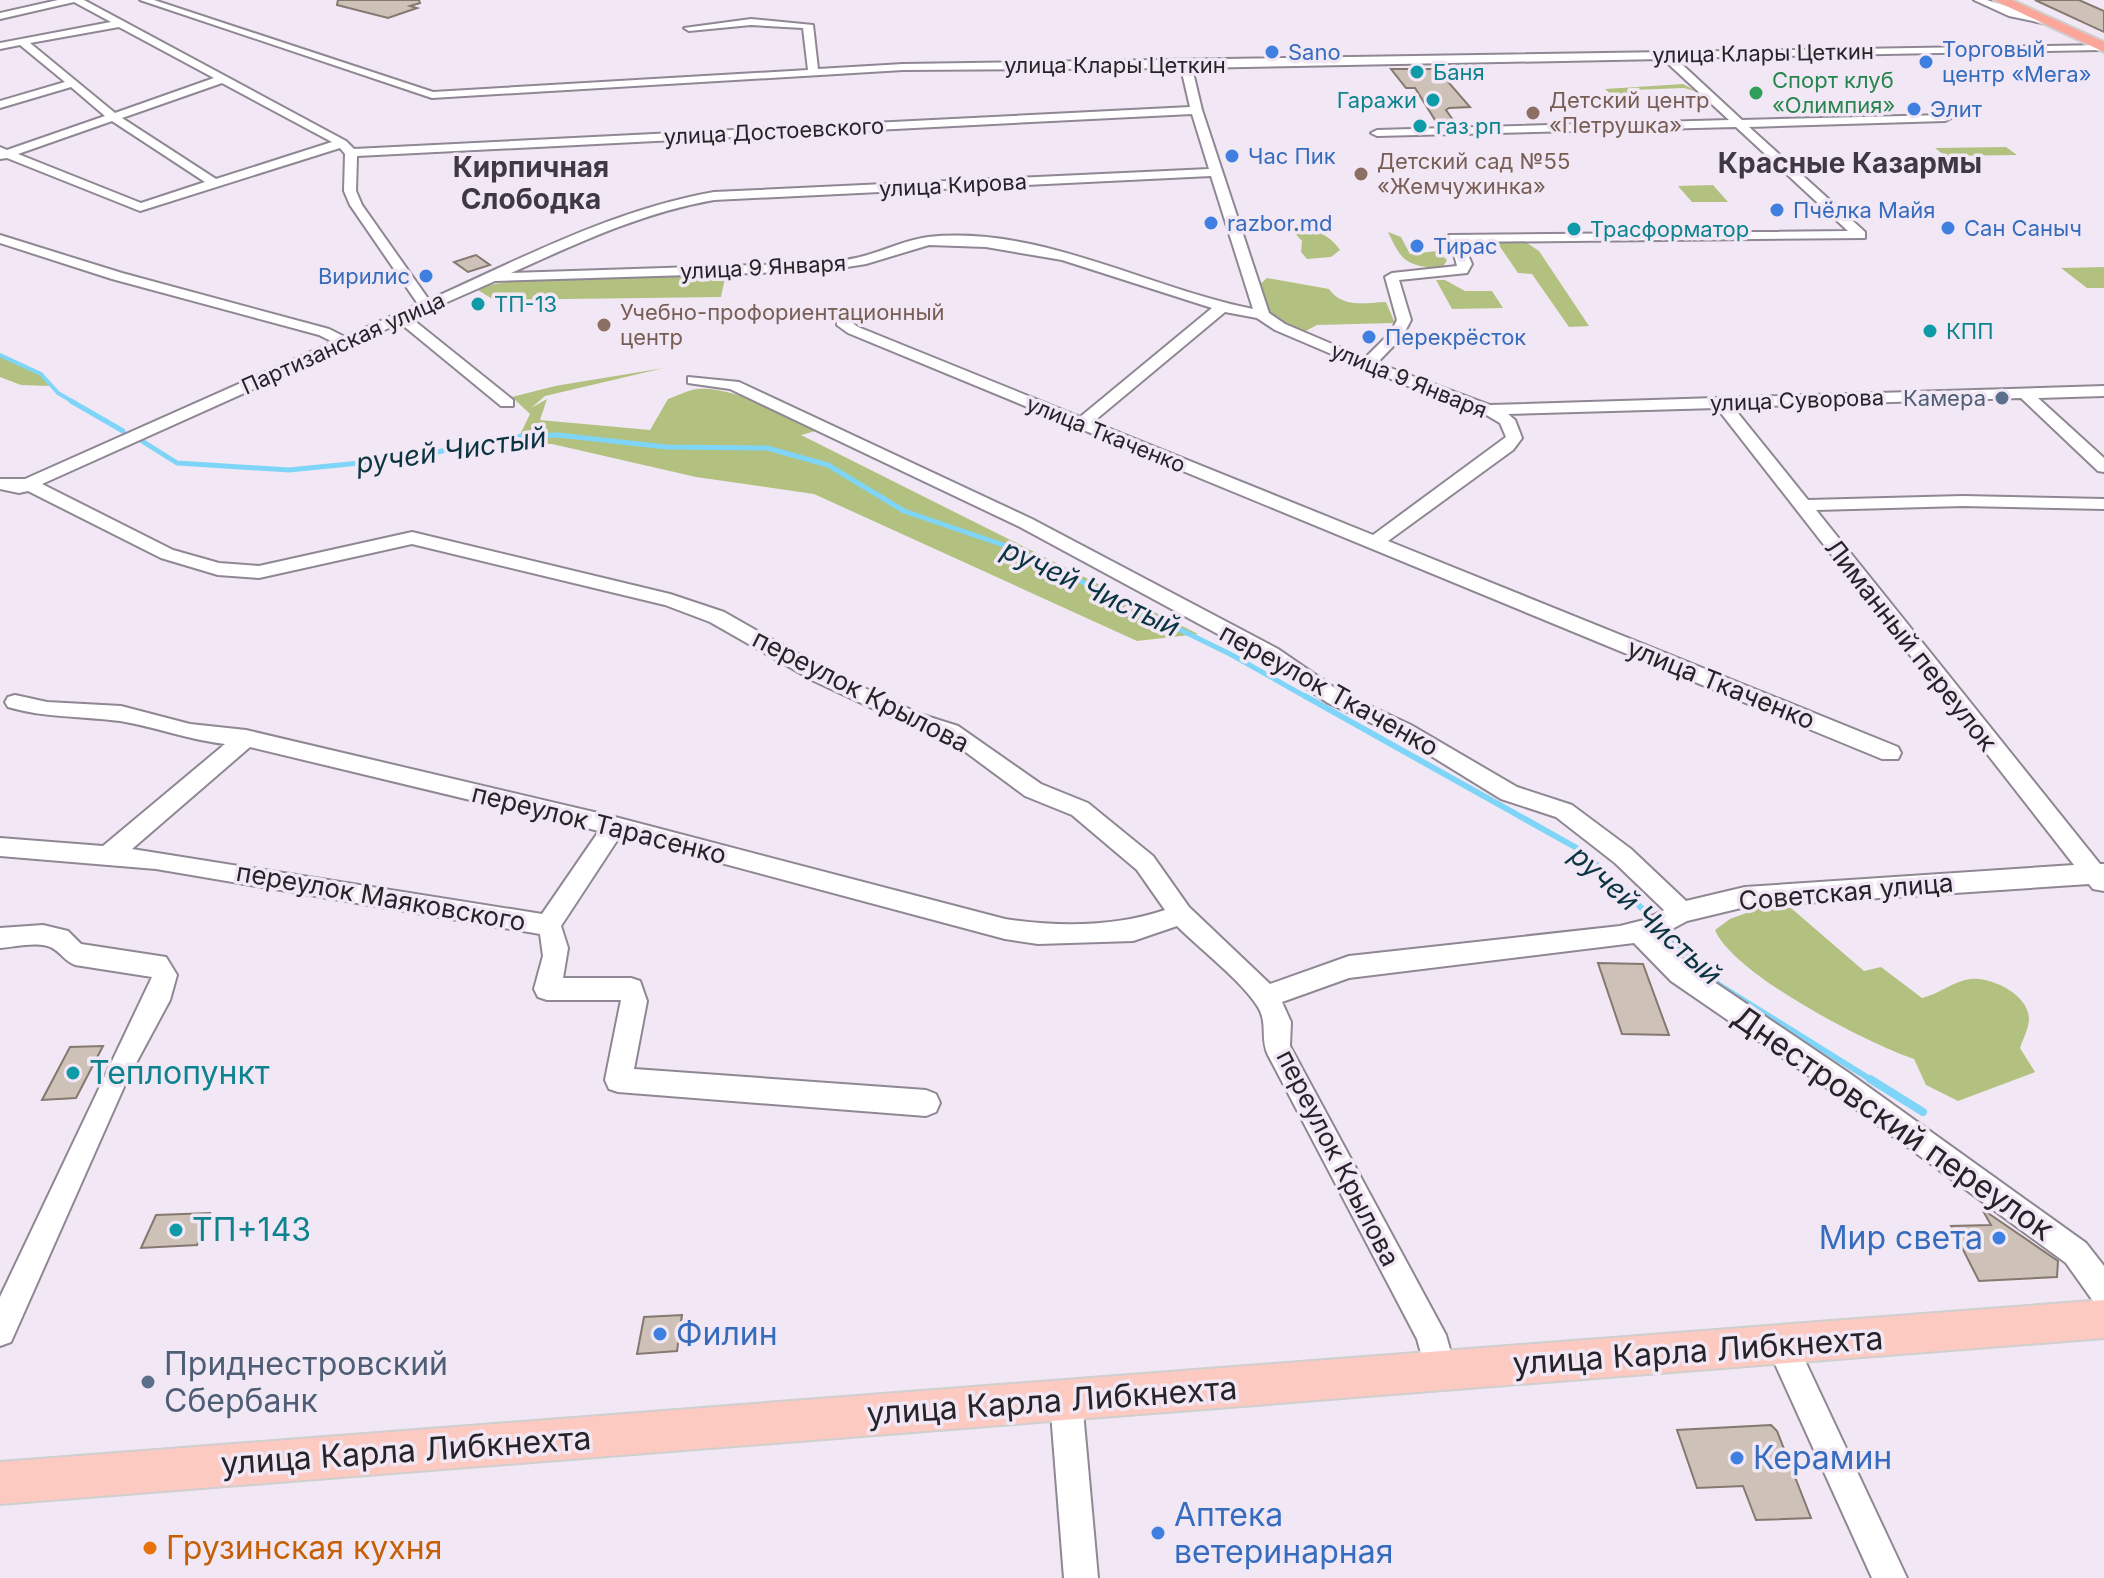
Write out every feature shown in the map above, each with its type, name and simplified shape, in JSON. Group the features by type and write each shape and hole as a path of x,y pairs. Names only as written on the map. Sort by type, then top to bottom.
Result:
{"highway":[{"path":"2001,0 2102,47"}],"main road":[{"name":"улица Карла Либкнехта","path":"0,1483 2104,1319"}],"street":[{"path":"0,16 70,0"},
{"path":"77,0 226,78 347,148 350,191 356,205 426,305"},
{"name":"улица Клары Цеткин","path":"145,0 420,94 927,66 1186,65 2102,47"},
{"path":"1979,0 2012,14 2052,24"},
{"path":"2017,0 2052,24"},
{"path":"689,28 751,22 808,23 813,73"},
{"path":"0,46 122,23"},
{"path":"24,43 112,116 216,184"},
{"path":"1367,364 1403,326 1405,315 1392,277 1462,270 1465,264 1454,238 1860,235 1664,54"},
{"path":"1186,65 1196,110 1262,315"},
{"path":"2,154 226,78"},
{"path":"0,105 73,83"},
{"name":"улица Достоевского","path":"2,154 140,207 347,148 1196,110"},
{"path":"1377,133 1945,118"},
{"name":"улица Кирова","path":"689,200 1217,172"},
{"name":"Партизанская улица","path":"0,496 615,222 689,200"},
{"path":"0,239 117,276 324,332 343,342"},
{"name":"улица 9 Января","path":"483,280 822,267 866,260 910,244 950,240 1064,256 1222,307 1262,315 1280,327 1462,403 1489,410 1507,420 1514,438 1507,446 1373,544"},
{"path":"1082,423 1222,307"},
{"path":"401,317 507,403"},
{"name":"улица Ткаченко","path":"842,322 853,330 1373,544 1890,753"},
{"name":"переулок Ткаченко","path":"693,380 734,385 1026,523 1271,654 1335,698 1393,724 1509,793 1564,811 1623,856 1679,915"},
{"name":"улица Суворова","path":"1489,410 2104,391"},
{"path":"2024,393 2104,467"},
{"name":"Лиманный переулок","path":"1721,402 2100,878"},
{"path":"0,484 28,484"},
{"name":"переулок Крылова","path":"28,484 167,554 218,569 259,572 311,563 412,538 670,600 717,617 821,676 913,719 951,731 1033,790 1080,809 1145,863 1181,914 1266,997 1278,1022 1277,1047 1431,1335 1440,1371"},
{"path":"1800,505 1963,501 2104,504"},
{"name":"переулок Тарасенко","path":"15,702 47,709 121,714 190,732 246,738 615,826 1005,929 1038,934 1133,931 1181,914"},
{"path":"110,854 246,738"},
{"path":"548,925 615,826"},
{"name":"переулок Маяковского","path":"0,847 110,854 548,925 554,934 556,950 547,989 631,989 634,1001 618,1080 926,1103"},
{"name":"Советская улица","path":"1266,997 1349,967 1620,936 1679,915 1745,897 2100,878"},
{"name":"Днестровский переулок","path":"1644,930 1680,973 1840,1082 2076,1253 2104,1290"},
{"path":"0,938 43,935 59,938 75,954 157,965 165,975 157,1000 118,1072 0,1331"},
{"path":"1781,1344 1890,1578"},
{"path":"1066,1400 1081,1578"}],"green space":[{"path":"1683,84 1698,92 1684,88 1633,90 1637,96 1613,96 1605,89"},
{"path":"2006,147 2017,155 1945,156 1935,148"},
{"path":"1713,185 1728,202 1692,202 1678,186"},
{"path":"1263,224 1316,231 1340,250 1331,257 1307,259 1301,252 1302,241 1292,230 1259,229"},
{"path":"1388,232 1401,237 1410,254 1437,251 1447,260 1442,269 1413,264 1402,257"},
{"path":"1496,241 1524,241 1539,251 1589,326 1569,327 1532,274 1518,273"},
{"path":"2104,267 2104,288 2087,288 2061,268"},
{"path":"713,273 725,278 721,297 494,300 478,290 483,286 532,278"},
{"path":"1267,278 1329,289 1347,302 1386,302 1395,323 1317,325 1302,333 1266,313 1256,288"},
{"path":"1436,280 1445,280 1465,291 1492,291 1503,308 1452,309"},
{"path":"0,355 41,374 52,386 21,385 0,377"},
{"path":"664,368 545,396 531,408 547,399 540,420 650,430 668,399 686,392 711,389 743,396 823,429 801,435 1198,634 1137,641 814,494 696,477 552,444 516,443 530,414 512,397 555,386"},
{"path":"1760,908 1791,908 1864,971 1881,967 1922,998 1970,979 1988,980 2007,988 2027,1009 2029,1022 2020,1048 2035,1072 1958,1101 1926,1085 1914,1059 1835,1023 1804,1005 1748,967 1727,948 1715,930 1730,919"}],"building":[{"path":"338,0 419,0 420,3 410,6 417,8 388,18 337,5"},
{"path":"2035,0 2079,0 2104,11 2104,32"},
{"path":"1391,69 1437,69 1470,107 1449,108 1446,110 1453,120 1435,120 1415,88 1406,88"},
{"path":"476,255 490,265 468,272 454,262"},
{"path":"1598,963 1643,964 1669,1035 1622,1034"},
{"name":"Теплопункт","path":"103,1046 76,1098 42,1100 70,1047"},
{"name":"Мир света","path":"1982,1209 2058,1261 2057,1277 1979,1281 1951,1226 1991,1225"},
{"name":"ТП+143","path":"210,1213 197,1245 141,1248 156,1215"},
{"name":"Филин","path":"682,1315 677,1351 637,1354 644,1317"},
{"name":"Керамин","path":"1771,1425 1777,1431 1811,1518 1756,1520 1743,1486 1697,1488 1677,1430"}],"waterway":[{"name":"ручей Чистый","path":"0,355 41,374 58,393 75,403"},
{"name":"ручей Чистый","path":"71,401 123,431"},
{"name":"ручей Чистый","path":"142,441 177,463 289,470 410,458 505,437 558,435 666,447 767,448 828,465 904,511 1015,549 1230,654 1308,698"},
{"name":"ручей Чистый","path":"1305,696 1582,851 1655,921"},
{"name":"ручей Чистый","path":"1663,929 1719,985 1873,1081"},
{"name":"ручей Чистый","path":"1870,1079 1923,1112"}],"place":[{"name":"Sano","path":"1272,52"},
{"name":"Торговый центр «Мега»","path":"1926,62"},
{"name":"Баня","path":"1417,72"},
{"name":"Спорт клуб «Олимпия»","path":"1756,93"},
{"name":"Гаражи","path":"1433,100"},
{"name":"Элит","path":"1914,109"},
{"name":"Детский центр «Петрушка»","path":"1533,113"},
{"name":"газ рп","path":"1420,126"},
{"name":"Час Пик","path":"1232,156"},
{"name":"Детский сад №55 «Жемчужинка»","path":"1361,174"},
{"name":"Пчёлка Майя","path":"1777,210"},
{"name":"razbor.md","path":"1211,223"},
{"name":"Сан Саныч","path":"1948,228"},
{"name":"Трасформатор","path":"1574,229"},
{"name":"Тирас","path":"1417,246"},
{"name":"Вирилис","path":"426,276"},
{"name":"ТП-13","path":"478,304"},
{"name":"Учебно-профориентационный центр","path":"604,325"},
{"name":"КПП","path":"1930,331"},
{"name":"Перекрёсток","path":"1369,337"},
{"name":"Камера","path":"2002,398"},
{"name":"Теплопункт","path":"73,1073"},
{"name":"ТП+143","path":"176,1230"},
{"name":"Мир света","path":"1999,1238"},
{"name":"Филин","path":"660,1334"},
{"name":"Приднестровский Сбербанк","path":"148,1382"},
{"name":"Керамин","path":"1737,1458"},
{"name":"Аптека ветеринарная","path":"1158,1533"},
{"name":"Грузинская кухня","path":"150,1548"}],"district":[{"name":"Красные Казармы","path":"1850,163"},
{"name":"Кирпичная Слободка","path":"531,183"}]}
